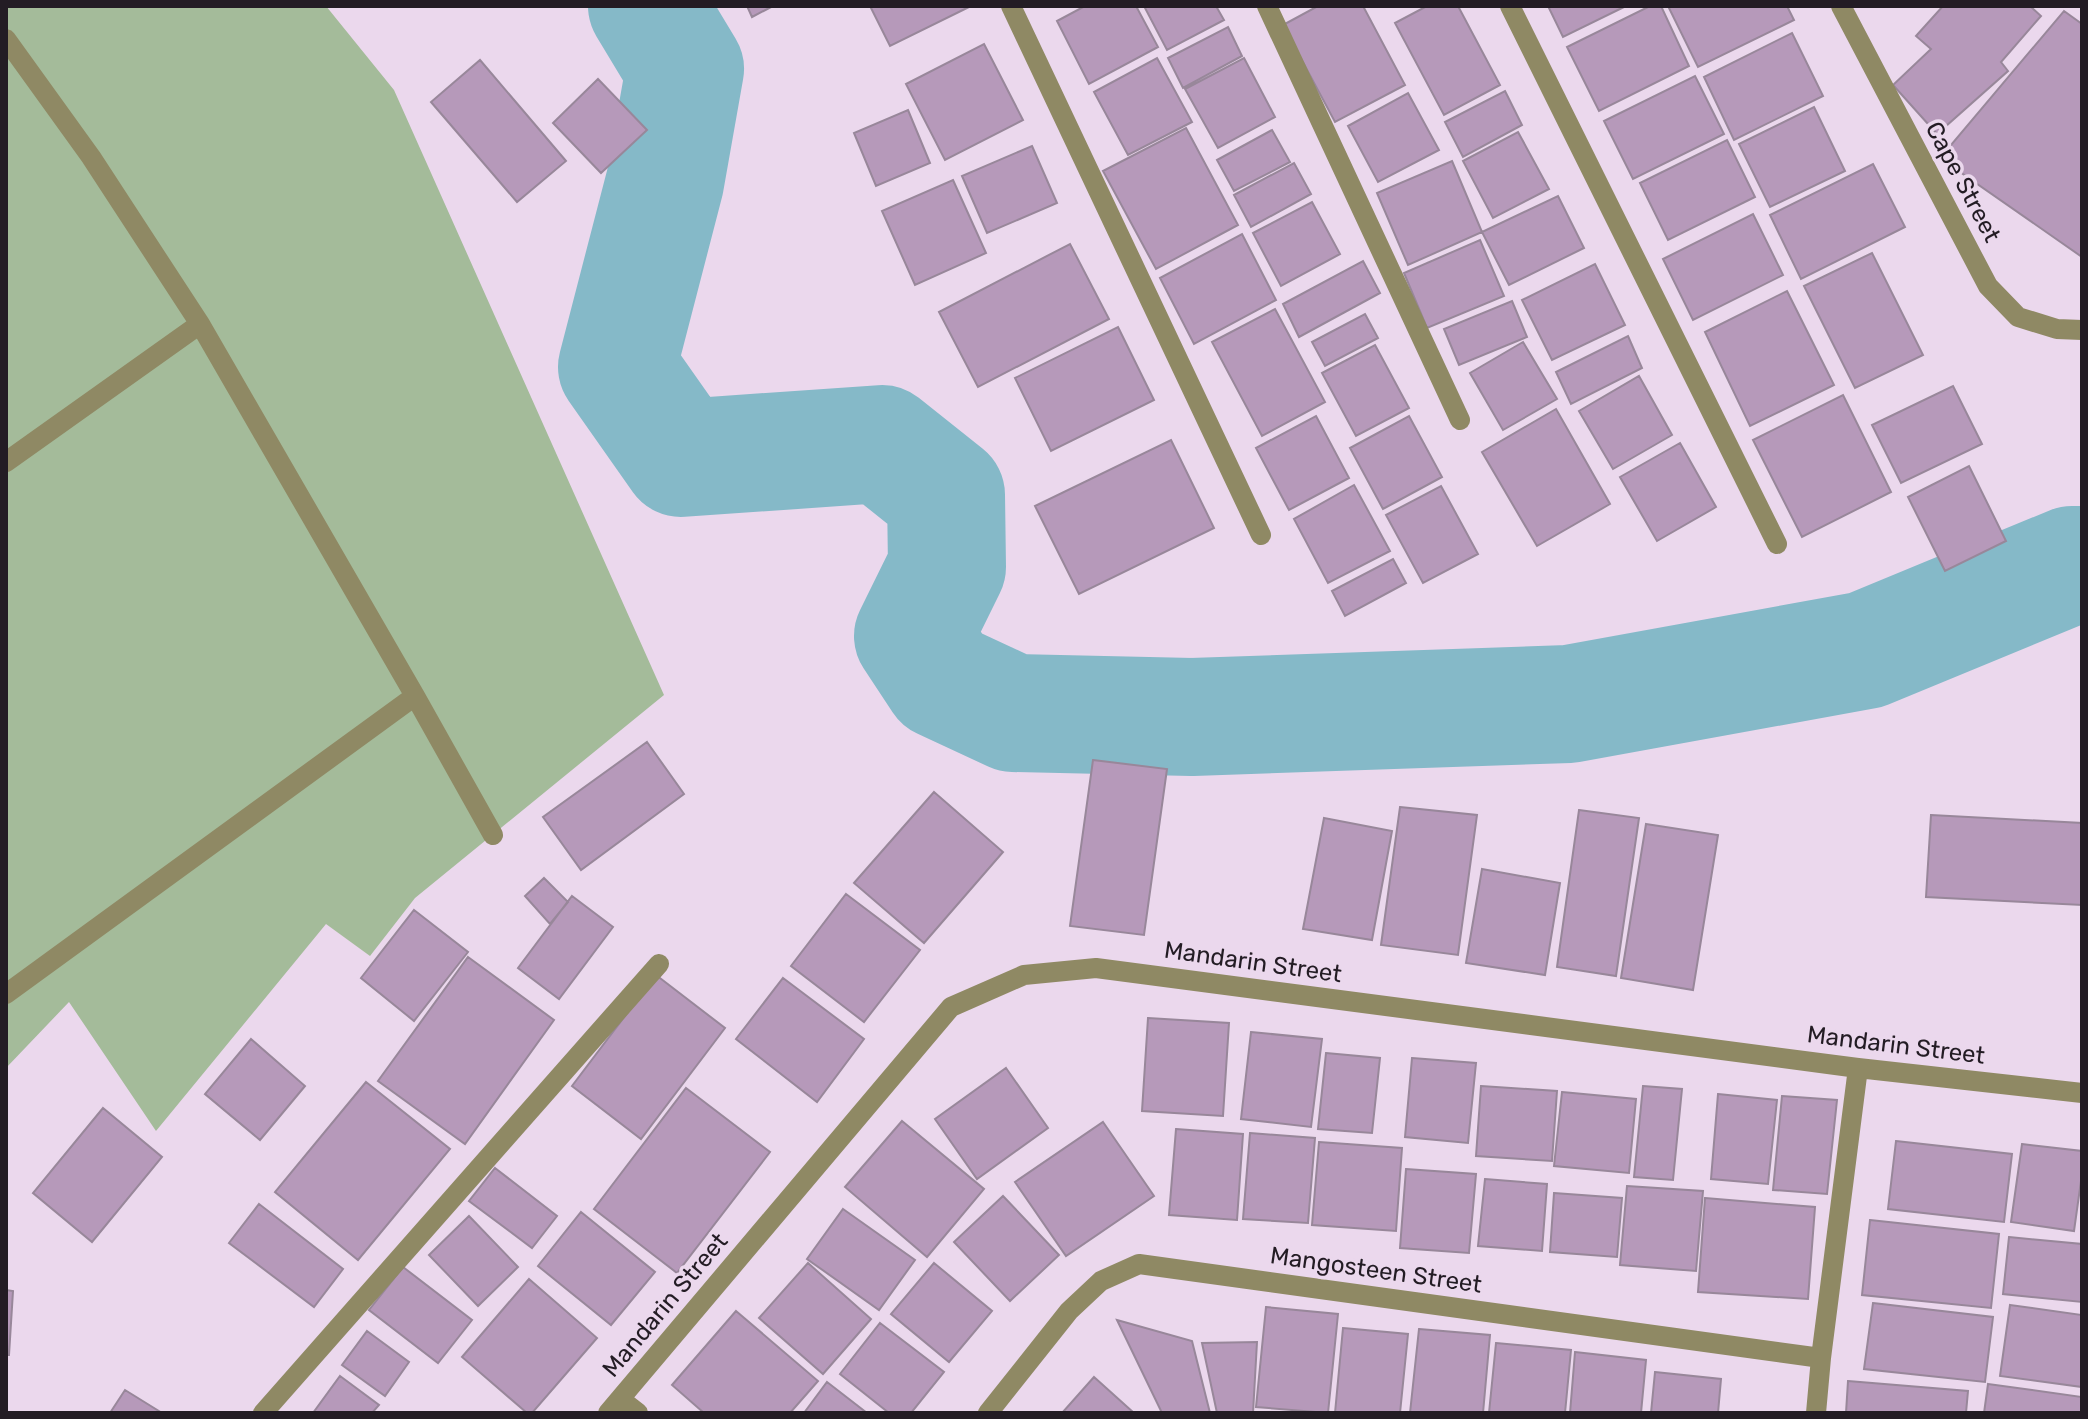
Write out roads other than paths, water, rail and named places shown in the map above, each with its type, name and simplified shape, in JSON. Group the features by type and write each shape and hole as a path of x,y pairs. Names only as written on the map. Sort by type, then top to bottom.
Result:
{"street":[{"path":"1011,6 1261,535"},
{"path":"1267,6 1460,420"},
{"path":"1510,6 1777,544"},
{"name":"Cape Street","path":"1841,6 1988,286 2018,317 2057,329 2082,330"},
{"path":"6,39 91,157 200,324 493,835"},
{"path":"6,462 200,324"},
{"path":"6,994 415,696"},
{"path":"263,1413 659,964"},
{"name":"Mandarin Street","path":"614,1406 951,1007 1024,975 1096,968 1858,1068 2082,1093"},
{"path":"1816,1413 1858,1068"},
{"name":"Mangosteen Street","path":"988,1413 1069,1311 1101,1281 1139,1264 1821,1358"},
{"path":"614,1406 638,1413"}],"waterway":[{"path":"647,6 685,69 665,182 617,367 681,458 882,444 946,495 947,567 913,636 942,680 1013,713 1192,717 1569,704 1866,650 2072,565 2082,565"}]}
